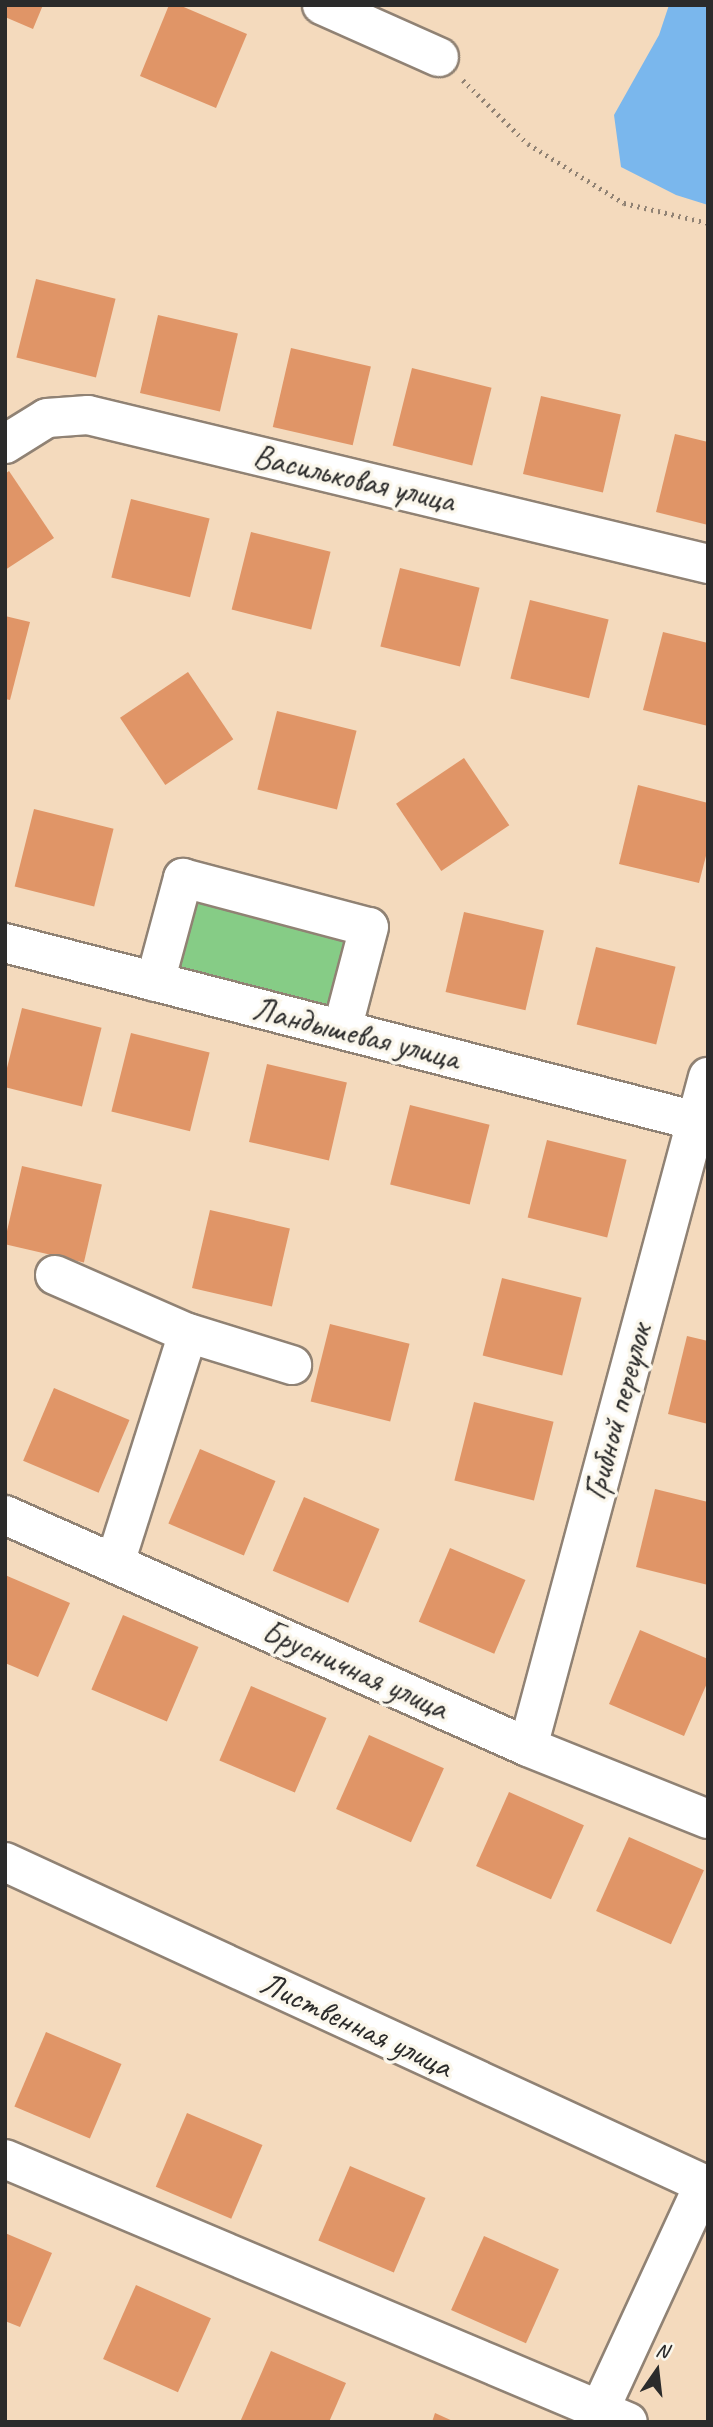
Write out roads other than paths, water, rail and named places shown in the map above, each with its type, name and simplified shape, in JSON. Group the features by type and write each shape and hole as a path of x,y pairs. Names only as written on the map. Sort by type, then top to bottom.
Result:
{"street":[{"path":"322,5 439,57"},
{"name":"Васильковая улица","path":"5,444 47,418 88,415 708,564"},
{"path":"155,982 183,878 369,927 342,1030"},
{"name":"Ландышевая улица","path":"5,943 702,1122"},
{"name":"Грибной переулок","path":"528,1747 702,1122 708,1077"},
{"path":"55,1275 188,1333 292,1364"},
{"path":"115,1563 188,1333"},
{"name":"Брусничная улица","path":"5,1515 528,1747 708,1819"},
{"name":"Лиственная улица","path":"5,1863 706,2185"},
{"path":"5,2159 607,2418 706,2185"}],"water":[{"path":"669,5 708,5 708,205 676,195 621,167 614,115 659,35"}]}
